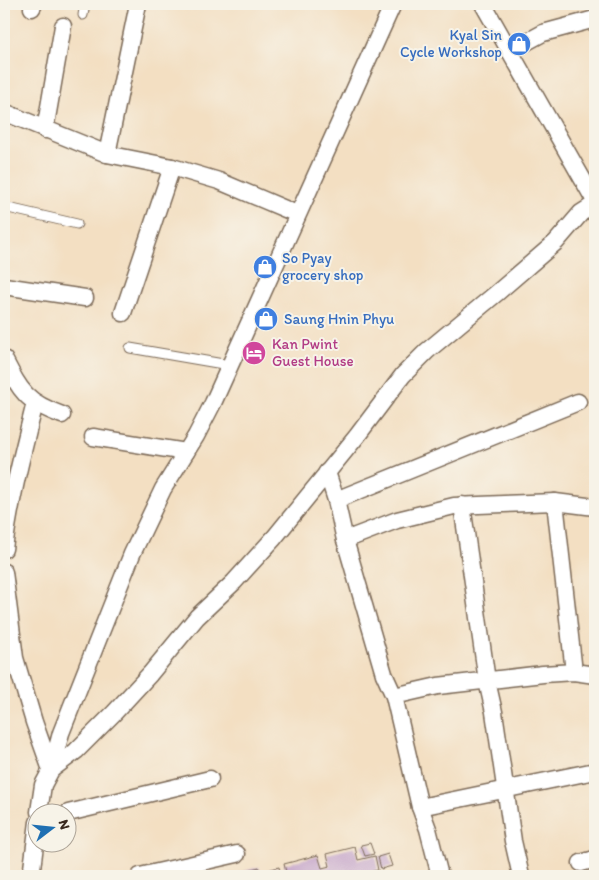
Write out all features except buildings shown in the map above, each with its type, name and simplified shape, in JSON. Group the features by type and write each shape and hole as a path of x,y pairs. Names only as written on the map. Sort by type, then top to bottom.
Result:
{"street":[{"path":"106,154 138,4"},
{"path":"41,802 43,786 51,770 61,733 132,554 163,489 213,403 393,4"},
{"path":"51,770 76,751 114,713 197,618 234,582 274,538 404,375 427,351 556,242 581,213 595,203 483,4"},
{"path":"510,51 543,32 595,19"},
{"path":"45,130 63,26"},
{"path":"4,112 106,154 172,167 218,181 297,214"},
{"path":"123,313 172,167"},
{"path":"4,286 85,298"},
{"path":"4,359 14,379 27,398 44,409 62,415"},
{"path":"336,500 578,402"},
{"path":"4,550 12,501 35,403"},
{"path":"93,437 186,452"},
{"path":"327,472 384,674 394,696 420,807 428,829 440,876"},
{"path":"345,540 397,520 454,506 554,502 595,507"},
{"path":"554,502 574,672"},
{"path":"462,505 487,681 494,712 513,841 521,876"},
{"path":"4,572 15,658 51,770"},
{"path":"394,696 438,686 543,674 574,672 595,675"},
{"path":"420,807 595,771"},
{"path":"78,811 210,779"},
{"path":"32,876 35,852"},
{"path":"140,876 237,854"}],"lane":[{"path":"83,15 85,4"},
{"path":"4,207 76,224"},
{"path":"130,348 229,365"}],"place":[{"name":"Kyal Sin Cycle Workshop","path":"519,44"},
{"name":"So Pyay grocery shop","path":"265,267"},
{"name":"Saung Hnin Phyu","path":"266,319"},
{"name":"Kan Pwint Guest House","path":"254,353"}]}
